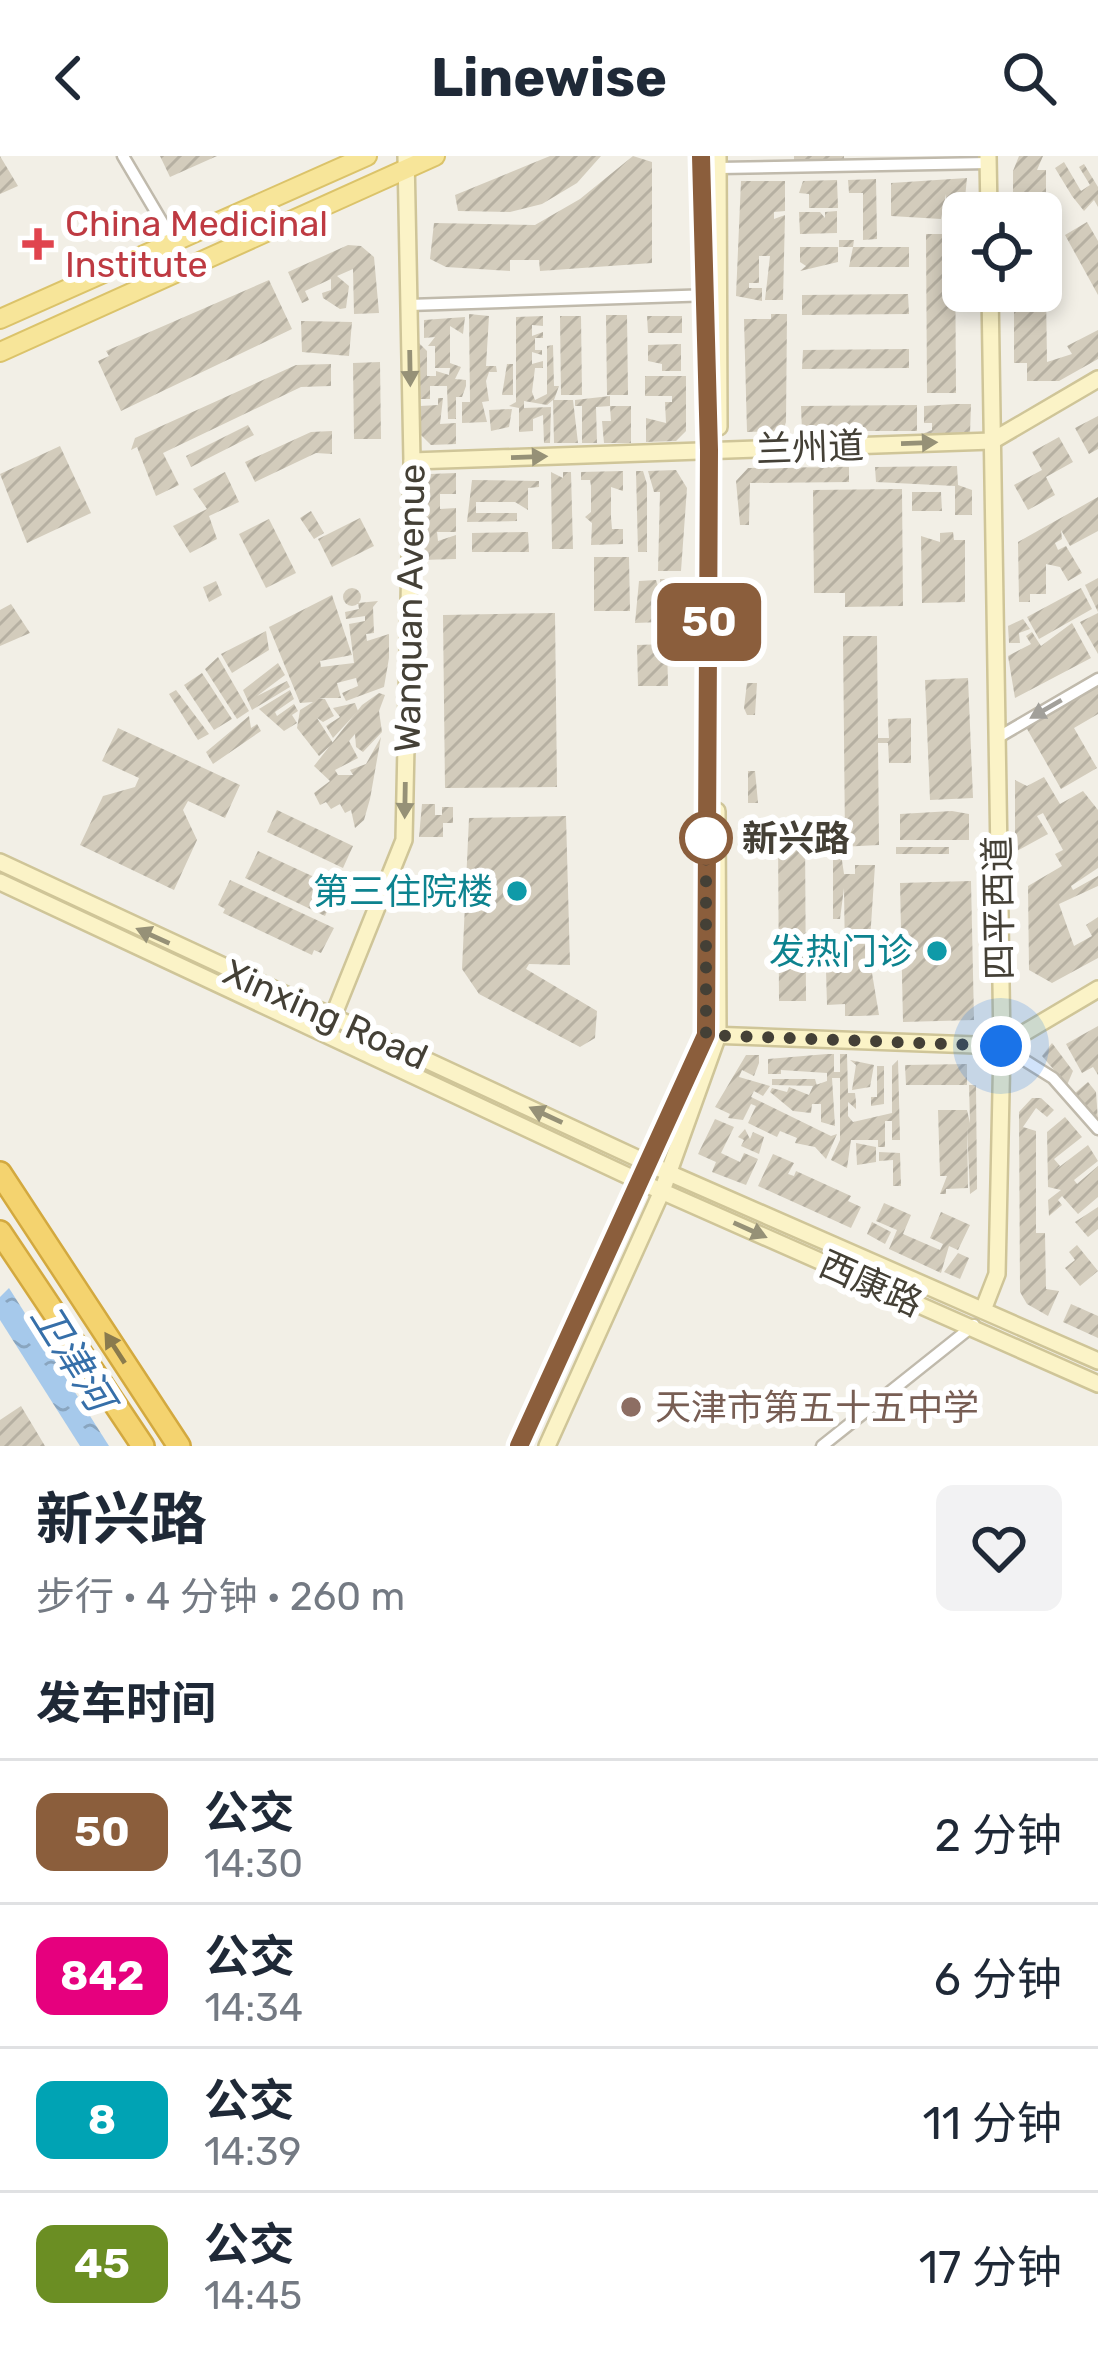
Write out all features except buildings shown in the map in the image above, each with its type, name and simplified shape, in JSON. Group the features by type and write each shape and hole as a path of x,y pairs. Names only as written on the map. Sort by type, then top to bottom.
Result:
{"highway":[{"path":"5,1192 179,1446"},
{"path":"0,1232 143,1446"}],"main road":[{"path":"0,352 406,162 435,156"},
{"path":"701,156 712,295"},
{"path":"0,319 176,244 355,158"},
{"path":"988,160 989,192"},
{"name":"Wanquan Avenue","path":"326,1032 404,840 412,461 406,162"},
{"path":"548,1446 662,1191 712,1035 712,295 719,162"},
{"name":"四平西道","path":"983,1310 997,1274 1001,1046 990,312"},
{"path":"992,441 1098,379"},
{"name":"兰州道","path":"412,461 992,441"},
{"name":"Xinxing Road","path":"0,862 652,1164"},
{"name":"西康路","path":"0,883 643,1183 1098,1384"},
{"path":"712,1035 1001,1046 1098,989"},
{"path":"519,1446 712,1035"},
{"path":"652,1164 1098,1361"}],"street":[{"path":"124,156 176,244"},
{"path":"719,162 988,160"},
{"path":"409,304 712,295"},
{"path":"995,739 1098,680"},
{"path":"1001,1046 1053,1078 1098,1129"},
{"name":"四平西道","path":"822,1446 973,1327 983,1310"}],"water":[{"path":"9,1288 109,1446 80,1446 0,1320 0,1297"}],"bus line":[{"name":"50","path":"519,1446 660,1146 706,1035 709,450 701,156"}],"place":[{"name":"China Medicinal Institute","path":"38,244"},
{"name":"新兴路","path":"706,838"},
{"name":"第三住院楼","path":"517,891"},
{"name":"发热门诊","path":"937,951"},
{"name":"天津市第五十五中学","path":"631,1407"}],"route":[{"path":"706,838 706,1035 1001,1046"}],"water label":[{"name":"卫津河","path":"73,1357"}]}
